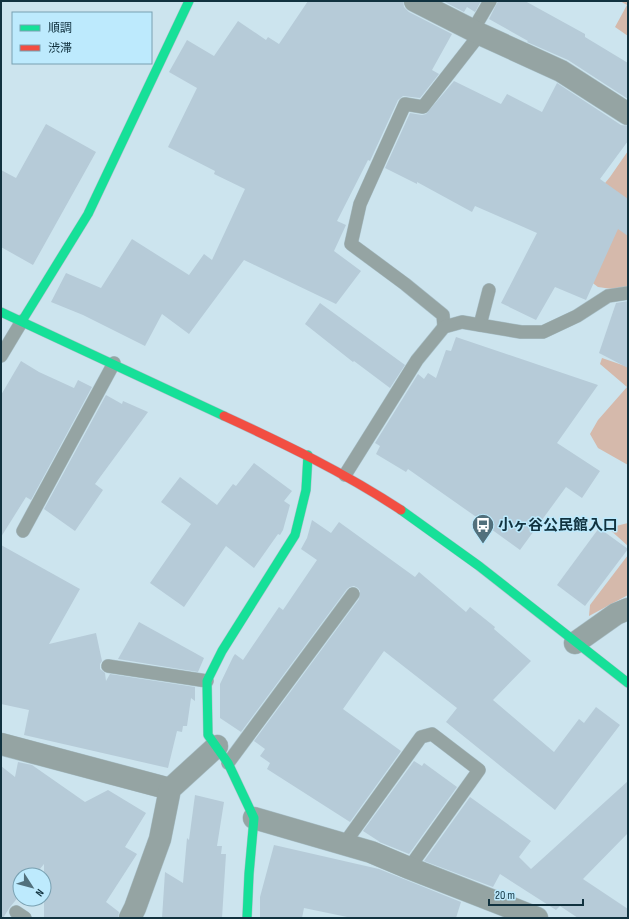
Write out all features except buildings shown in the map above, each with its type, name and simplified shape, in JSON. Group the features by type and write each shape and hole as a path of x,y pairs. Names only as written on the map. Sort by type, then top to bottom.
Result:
{"street":[{"path":"22,321 88,214 189,1"},
{"path":"416,1 477,32 561,71 628,114"},
{"path":"1,312 114,364 345,475 388,501 459,551 628,683"},
{"path":"247,918 254,818 223,755 208,735 207,681 222,651 295,535 306,490 308,456"},
{"path":"575,643 616,614 628,609"},
{"path":"1,744 170,789"},
{"path":"130,918 160,840 170,789 223,755"},
{"path":"254,818 371,852 537,918"}],"lane":[{"path":"444,327 443,315 405,284 351,244 360,204 404,104 423,107 477,32 490,1"},
{"path":"480,325 490,290"},
{"path":"345,475 417,360 444,327 462,322 521,332 543,332 577,316 608,296 628,293"},
{"path":"1,356 22,321"},
{"path":"23,531 114,364"},
{"path":"223,755 353,594"},
{"path":"108,666 207,681"},
{"path":"344,844 421,738 432,734 479,770 410,868"}],"shaded area":[{"path":"620,1 628,1 628,36 615,27 627,5"},
{"path":"628,151 628,287 612,289 598,287 570,266 578,216 610,177"},
{"path":"602,358 628,367 628,465 598,448 590,434 598,420 627,387 600,364"},
{"path":"628,523 628,546 608,528"},
{"path":"628,555 628,595 589,616 590,605"}],"traffic: fast":[{"path":"22,321 88,214 189,1"},
{"path":"1,312 224,416"},
{"path":"247,918 254,818 228,763 208,735 207,681 222,651 295,535 306,490 308,455"},
{"path":"401,510 479,566 628,683"}],"traffic: jam":[{"path":"224,416 270,437 314,460 380,496 401,510"}],"place":[{"name":"小ヶ谷公民館入口","path":"483,544"}]}
